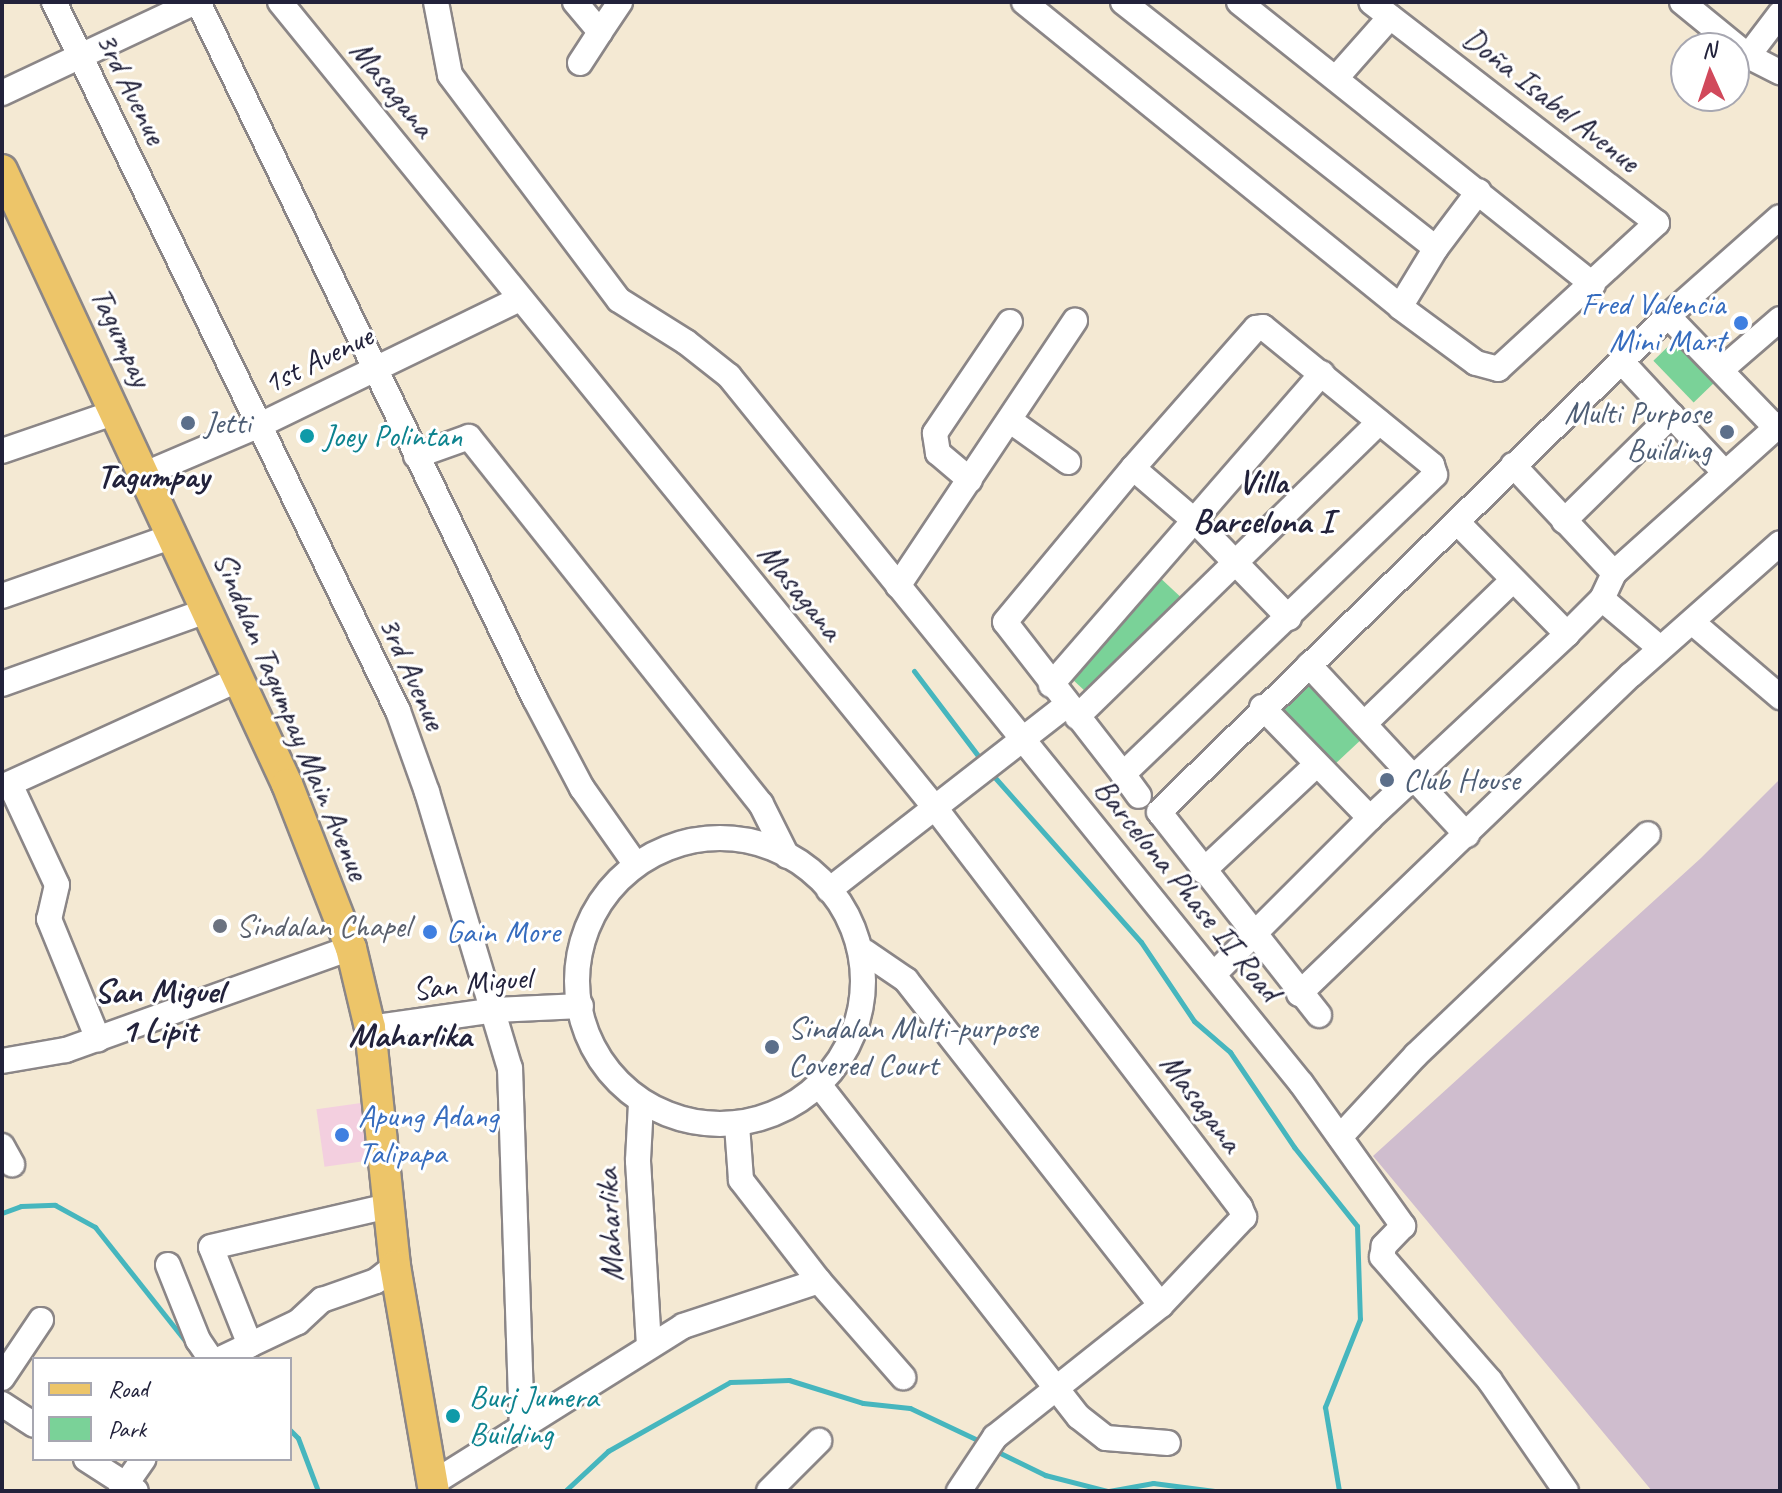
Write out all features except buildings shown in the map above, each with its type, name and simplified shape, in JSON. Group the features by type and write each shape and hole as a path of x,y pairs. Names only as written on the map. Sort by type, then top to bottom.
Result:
{"main road":[{"name":"Tagumpay","path":"2,170 173,536"},
{"name":"Sindalan Tagumpay Main Avenue","path":"173,536 239,679 351,948 370,1028 395,1266 434,1487"}],"street":[{"name":"3rd Avenue","path":"54,2 398,711 495,1010 510,1068 522,1423"},
{"path":"2,93 196,2 372,369 576,775 634,862"},
{"name":"Masagana","path":"280,2 518,300 936,809 1238,1203 1244,1217 1161,1305"},
{"name":"Barcelona Phase II Road","path":"436,2 450,75 619,300 686,342 729,376 1301,1083 1403,1226 1384,1246 1382,1257 1490,1381 1566,1491"},
{"path":"575,2 600,32"},
{"path":"580,63 620,2"},
{"path":"1024,2 1400,307 1489,370 1498,369 1593,285 1337,77 1239,2"},
{"path":"1123,2 1436,248"},
{"path":"1682,2 1719,32"},
{"path":"1337,77 1380,9"},
{"name":"Doña Isabel Avenue","path":"1380,9 1653,219 1654,229 1593,285"},
{"path":"1750,53 1780,14"},
{"path":"1750,57 1780,72"},
{"path":"1400,307 1436,248 1479,191"},
{"path":"1319,1015 1254,937 1159,812 1262,707 1458,523 1621,361 1780,217"},
{"name":"1st Avenue","path":"145,474 260,425 518,300"},
{"path":"1215,973 1370,818 1602,599 1614,573 1778,426 1668,316"},
{"path":"1721,370 1780,319"},
{"path":"898,586 1012,422 1075,321"},
{"path":"970,480 938,453 935,433 1010,322"},
{"path":"1123,774 1435,475 1432,465 1263,327 1256,328 1133,468 1005,622 1139,796"},
{"path":"1621,361 1724,472"},
{"path":"1051,685 1322,373"},
{"path":"2,451 116,412"},
{"path":"1564,521 1672,415"},
{"path":"1012,422 1068,462"},
{"path":"829,890 936,809 1023,737 1072,711 1235,561 1379,422"},
{"path":"416,456 469,437 761,804 787,856"},
{"path":"1513,465 1614,573"},
{"path":"1133,468 1195,521 1289,618"},
{"path":"1458,523 1567,634"},
{"path":"2,596 173,536"},
{"path":"1299,994 1660,648 1774,558"},
{"path":"1364,724 1513,580"},
{"path":"1602,599 1660,648"},
{"path":"2,684 206,611"},
{"path":"1692,622 1780,697"},
{"path":"1309,665 1467,835"},
{"path":"98,1039 49,919 57,885 6,785 239,679"},
{"path":"1262,707 1370,818"},
{"path":"1203,871 1316,765"},
{"path":"1340,1137 1416,1055 1648,834"},
{"path":"865,952 864,992 846,1042 820,1086 768,1115 737,1125 669,1118 641,1103 588,1037 581,1006 577,969 586,934 602,897 634,862 663,848 700,842 742,841 787,856 829,890 865,952 906,980 1161,1305 988,1445 959,1491"},
{"path":"2,1061 98,1039 351,948"},
{"name":"San Miguel","path":"370,1028 495,1010 581,1006"},
{"path":"820,1086 1055,1390 1106,1438 1168,1443"},
{"name":"Maharlika","path":"641,1103 638,1161 649,1344"},
{"path":"737,1125 741,1180 819,1281 903,1377"},
{"path":"250,1345 211,1247 388,1206"},
{"path":"168,1265 198,1340 210,1357"},
{"path":"224,1357 298,1322 322,1300 376,1281 395,1266"},
{"path":"434,1487 522,1423 649,1344 712,1315 819,1281"},
{"path":"2,1378 41,1320"},
{"path":"2,1404 32,1424"},
{"path":"772,1490 819,1441"},
{"path":"89,1461 127,1489 142,1461"}],"shaded area":[{"path":"1780,779 1780,1491 1652,1491 1373,1156 1701,858"},
{"name":"Apung Adang Talipapa","path":"361,1103 369,1160 325,1167 316,1109"}],"green space":[{"path":"1680,335 1720,377 1694,402 1653,361"},
{"path":"1156,574 1186,602 1095,700 1065,672"},
{"path":"1309,668 1369,732 1326,773 1266,708"}],"waterway":[{"path":"914,671 982,761"},
{"path":"990,772 1141,942 1194,1021 1230,1052 1294,1147 1357,1226 1360,1319 1325,1407 1339,1491"},
{"path":"2,1213 21,1206 55,1205 95,1227 191,1348"},
{"path":"565,1491 608,1451 730,1382 789,1380 863,1403 910,1408 982,1442"},
{"path":"292,1432 298,1438 318,1491"},
{"path":"994,1450 1045,1475 1108,1491"},
{"path":"1109,1491 1153,1483 1214,1491"}],"place":[{"name":"Fred Valencia Mini Mart","path":"1741,323"},
{"name":"Jetti","path":"188,423"},
{"name":"Multi Purpose Building","path":"1727,432"},
{"name":"Joey Polintan","path":"307,436"},
{"name":"Club House","path":"1387,780"},
{"name":"Sindalan Chapel","path":"220,926"},
{"name":"Gain More","path":"430,932"},
{"name":"Sindalan Multi-purpose Covered Court","path":"772,1047"},
{"name":"Apung Adang Talipapa","path":"342,1135"},
{"name":"Burj Jumera Building","path":"453,1416"}],"district":[{"name":"Tagumpay","path":"153,476"},
{"name":"Villa Barcelona I","path":"1263,500"},
{"name":"San Miguel 1 Lipit","path":"159,1010"},
{"name":"Maharlika","path":"410,1035"}]}
